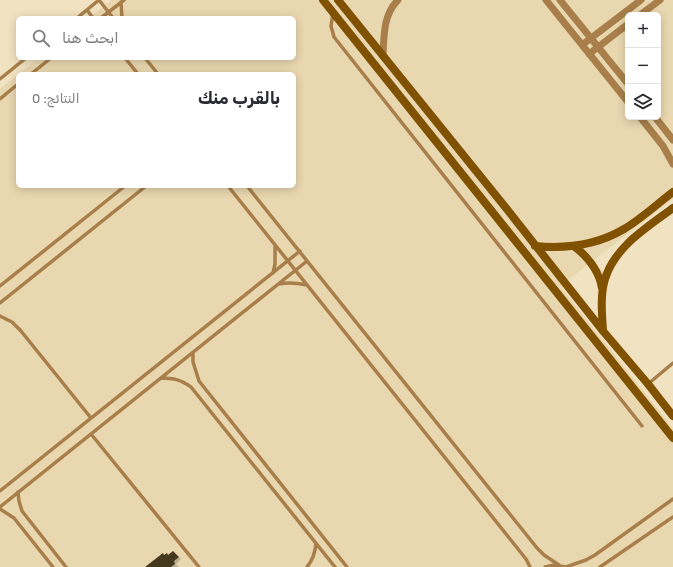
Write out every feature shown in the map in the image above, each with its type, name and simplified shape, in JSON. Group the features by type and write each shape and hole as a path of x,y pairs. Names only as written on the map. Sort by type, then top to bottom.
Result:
{"street":[{"path":"323,0 673,438"},
{"path":"338,0 603,331 673,416"},
{"path":"383,56 384,28 386,19 390,10 398,0"},
{"path":"546,0 625,98"},
{"path":"551,6 559,0 625,80"},
{"path":"643,12 660,0"},
{"path":"582,45 639,2 642,12"},
{"path":"589,54 625,26"},
{"path":"608,77 617,70"},
{"path":"642,120 664,146 673,164"},
{"path":"657,120 673,140"},
{"path":"447,154 456,146"},
{"path":"535,246 574,246 600,240 625,228 673,192"},
{"path":"603,292 607,274 616,258 636,236 673,208"},
{"path":"574,246 585,255 594,266 601,283 603,292 603,331"},
{"path":"637,392 648,384"}],"lane":[{"path":"79,16 99,0 111,16"},
{"path":"103,16 123,1"},
{"path":"122,16 123,1"},
{"path":"87,10 92,16"},
{"path":"333,12 331,26 334,37 642,426"},
{"path":"0,79 24,60"},
{"path":"34,72 48,60"},
{"path":"127,60 136,72"},
{"path":"147,60 156,72"},
{"path":"0,99 16,86"},
{"path":"0,286 122,188"},
{"path":"0,303 144,188"},
{"path":"230,188 526,559 530,567"},
{"path":"250,188 544,555 559,565 566,567 586,560 673,499"},
{"path":"273,273 275,245"},
{"path":"0,491 300,251"},
{"path":"53,567 14,518 0,508 307,261"},
{"path":"278,284 292,282 307,285"},
{"path":"0,316 12,322 21,331 91,418"},
{"path":"193,352 194,367 199,381 347,567"},
{"path":"648,384 673,363"},
{"path":"162,378 172,378 182,381 191,387 335,567"},
{"path":"91,434 199,567"},
{"path":"18,492 22,511 66,567"},
{"path":"600,567 673,518"},
{"path":"307,567 315,553 316,544"},
{"path":"545,567 559,565"}],"shaded area":[{"path":"112,0 673,0 673,199 560,286 673,428 673,567 0,567 0,89 16,76 16,188 296,188 296,72 21,72 36,60 296,60 296,16 92,16"}],"building":[{"path":"173,551 179,557 174,561 175,564 171,567 145,567 163,553 164,555 167,553 168,555"}]}
